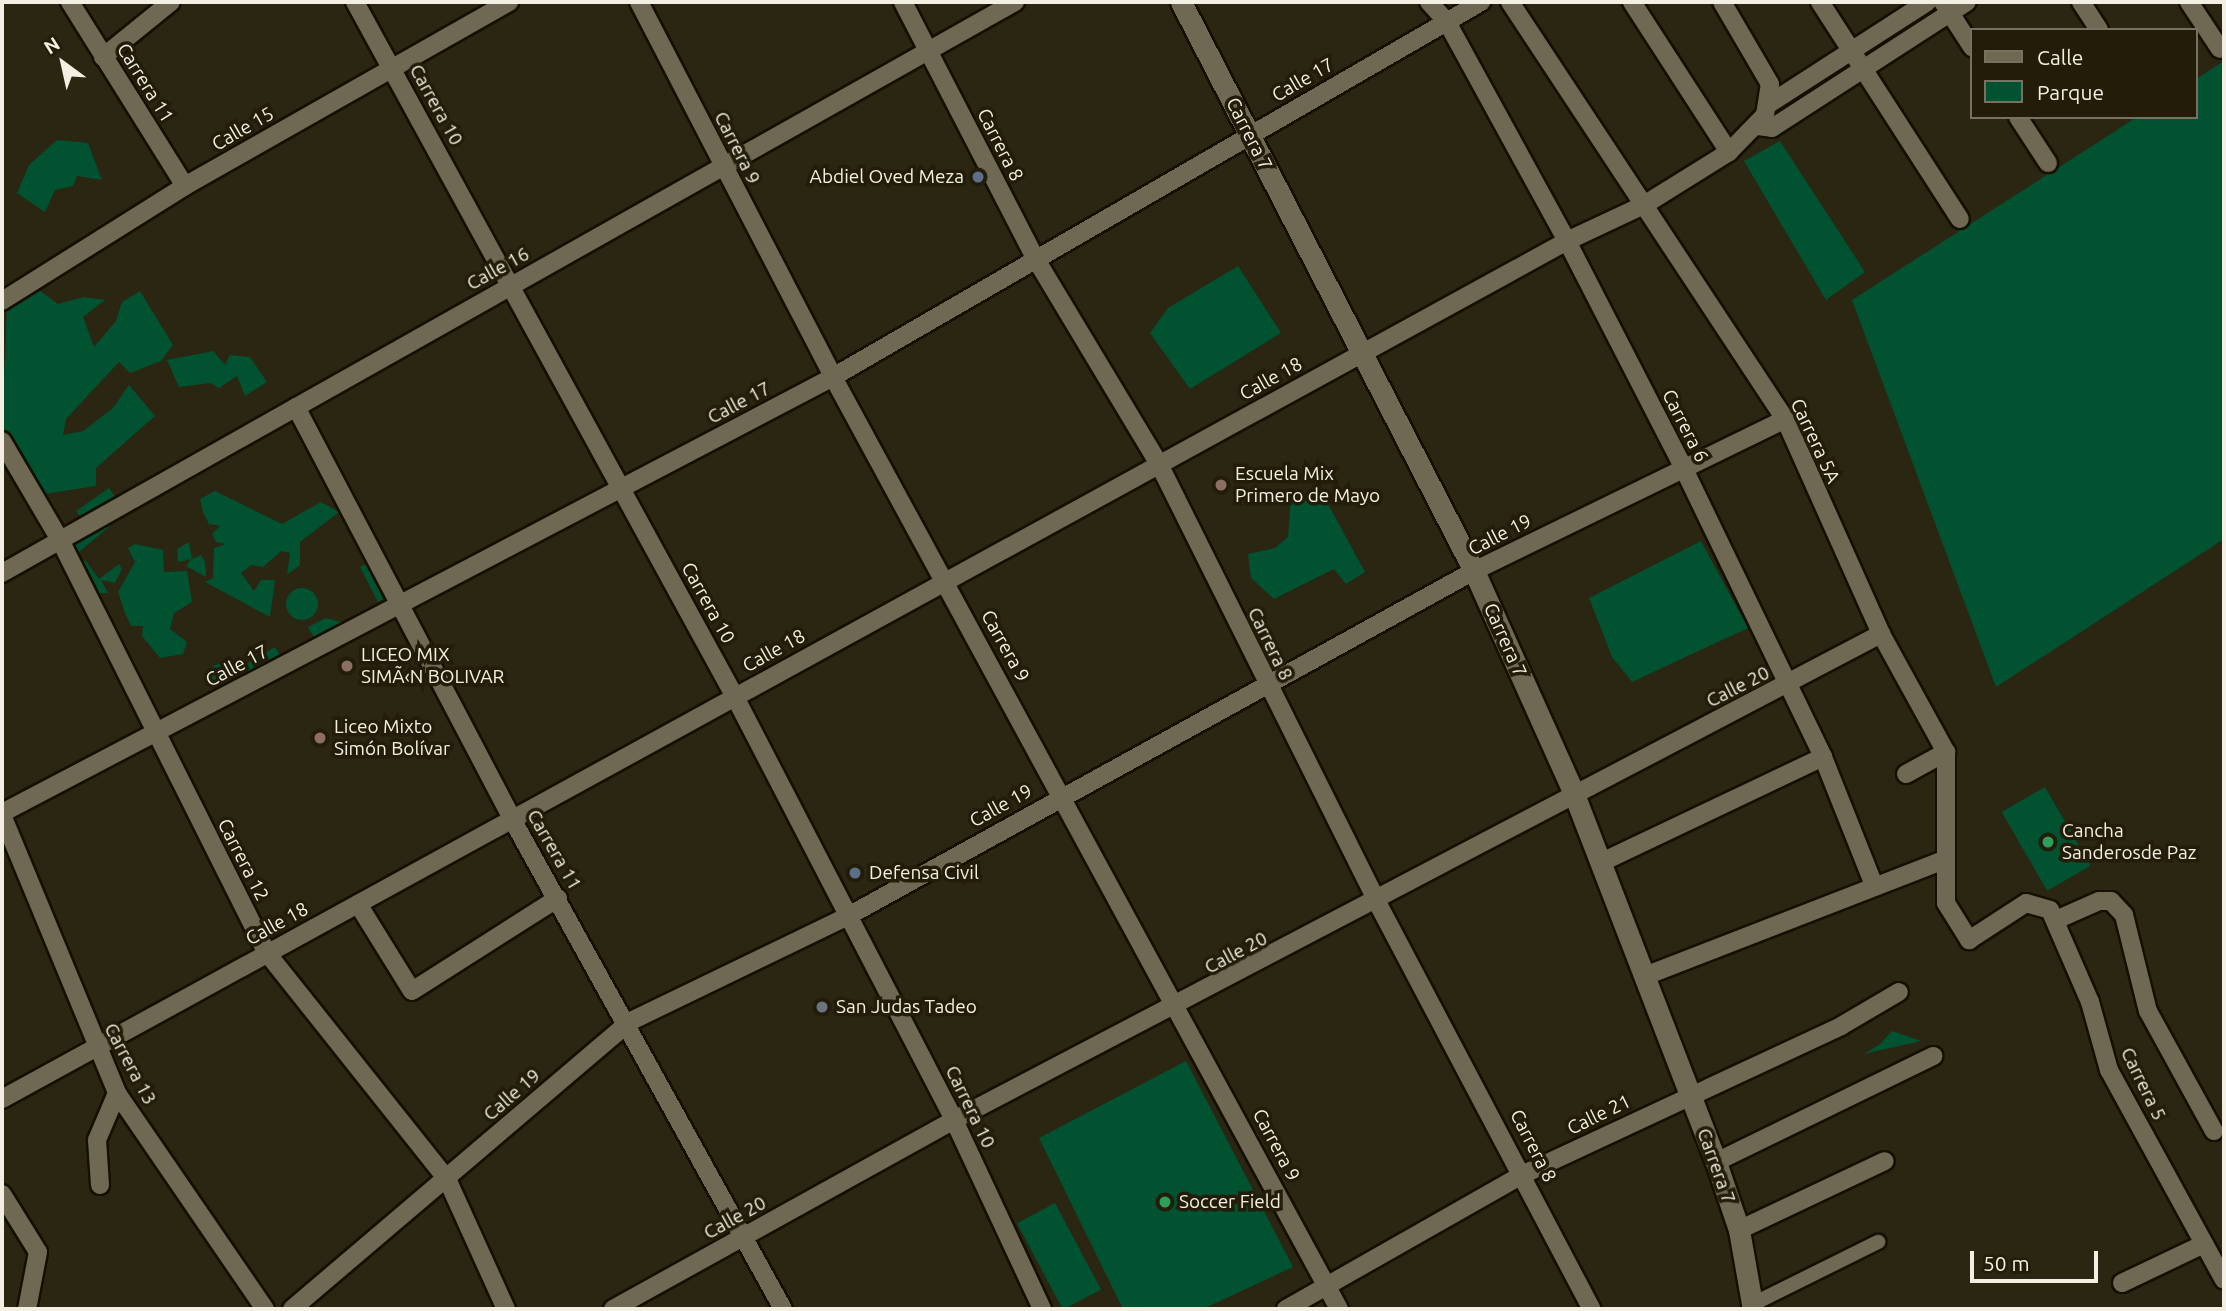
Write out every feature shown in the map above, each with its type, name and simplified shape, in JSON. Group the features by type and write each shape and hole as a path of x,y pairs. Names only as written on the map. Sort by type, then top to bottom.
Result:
{"street":[{"name":"Carrera 11","path":"70,2 185,186"},
{"path":"103,57 171,2"},
{"name":"Carrera 10","path":"355,2 513,285 850,915 954,1120 1042,1309"},
{"name":"Calle 15","path":"2,301 185,186 509,2"},
{"name":"Carrera 9","path":"639,2 832,377 1064,795 1339,1309"},
{"name":"Carrera 8","path":"903,2 1034,256 1159,464 1267,686 1377,902 1524,1174 1592,1309"},
{"name":"Calle 16","path":"2,573 1015,2"},
{"name":"Carrera 7","path":"1181,2 1474,571 1574,794 1740,1230 1753,1307"},
{"name":"Carrera 6","path":"1429,2 1447,22 1567,241 1683,467 1823,757 1874,885"},
{"name":"Calle 17","path":"2,814 832,377 1034,256 1480,2"},
{"name":"Carrera 5A","path":"1510,2 1785,419 1881,634 1946,752"},
{"path":"1632,2 1729,152"},
{"path":"1722,2 1766,72 1769,104"},
{"path":"1819,2 1960,219"},
{"path":"1927,2 1769,104 1758,126 1772,128 1863,69 1947,7 1967,2"},
{"path":"2081,2 2098,28"},
{"path":"2189,2 2220,49"},
{"path":"1947,7 1970,44"},
{"path":"1787,92 1798,110"},
{"path":"2019,119 2048,163"},
{"name":"Calle 18","path":"2,1099 1567,241 1644,205 1729,152 1758,126"},
{"name":"Carrera 11","path":"296,407 512,819 629,1022 783,1309"},
{"name":"Calle 19","path":"292,1309 447,1180 629,1022 850,915 1474,571 1785,419"},
{"name":"Carrera 12","path":"2,441 60,540 153,734 267,953 447,1180 506,1309"},
{"name":"Calle 20","path":"612,1309 954,1120 1178,1007 1574,794 1788,685 1881,634"},
{"path":"1906,774 1946,752"},
{"path":"1645,976 1941,861 1946,752"},
{"path":"1602,862 1823,757"},
{"name":"Carrera 13","path":"2,814 94,1048 117,1093 265,1309"},
{"name":"Carrera 5","path":"1941,861 1946,903 1969,940 2026,903 2039,902 2056,920 2109,1070 2224,1280"},
{"path":"358,904 412,991 558,898"},
{"path":"2056,920 2099,901 2111,901 2124,915 2148,1011 2214,1131"},
{"name":"Calle 21","path":"1286,1309 1328,1288 1524,1174 1841,1026 1899,992"},
{"path":"1716,1162 1933,1056"},
{"path":"100,1185 97,1140 117,1093"},
{"path":"1740,1230 1885,1161"},
{"path":"2,1195 38,1252 27,1309"},
{"path":"1753,1307 1878,1242"},
{"path":"2122,1283 2204,1244"}],"green space":[{"path":"2224,61 2224,539 1996,687 1852,300 2134,119 2198,119 2198,78"},
{"path":"57,140 88,143 102,180 77,176 73,186 55,190 45,212 17,193 29,165"},
{"path":"1780,141 1865,272 1826,300 1744,161"},
{"path":"1238,266 1281,333 1190,389 1150,333 1168,308"},
{"path":"22,277 58,304 84,297 105,300 83,317 94,347 116,321 122,302 140,291 173,345 161,361 130,373 119,362 66,419 63,435 83,431 113,408 129,385 155,416 96,468 96,486 44,494 2,426 7,308 2,287"},
{"path":"213,351 225,365 230,355 250,357 267,382 245,396 237,376 219,388 210,383 179,387 167,360"},
{"path":"109,488 118,501 85,524 76,511"},
{"path":"215,491 282,524 321,502 339,512 300,542 300,565 287,575 290,553 281,551 263,567 251,565 241,573 254,591 261,580 275,580 270,617 205,582 213,578 214,548 226,544 216,542 212,534 220,526 209,524 200,499"},
{"path":"1323,495 1365,572 1346,584 1334,569 1274,599 1251,578 1248,554 1275,548 1288,537 1291,497"},
{"path":"97,519 109,527 74,556 67,548"},
{"path":"1701,541 1748,628 1632,682 1612,657 1589,598"},
{"path":"189,542 192,559 201,555 205,562 206,577 186,566 191,559 178,562 177,549"},
{"path":"135,544 163,550 164,572 187,571 192,602 174,613 170,629 187,642 183,654 160,658 142,636 143,626 131,626 125,613 118,592 135,562 128,548"},
{"path":"74,560 86,561 99,579 119,564 122,569 115,583 101,580 108,593 95,593 105,603 104,615"},
{"path":"368,563 387,597 378,602 360,567"},
{"path":"302,588 313,593 318,604 313,615 302,620 291,615 286,604 291,593"},
{"path":"326,618 341,622 345,644 308,666 302,661 319,646 308,627"},
{"path":"275,647 281,657 242,676 236,670"},
{"path":"220,664 231,671 232,676 225,687 220,688 209,681 208,676 215,665"},
{"name":"Cancha Sanderosde Paz","path":"2045,787 2090,866 2047,891 2002,812"},
{"path":"1892,1031 1921,1041 1864,1054 1880,1044"},
{"name":"Soccer Field","path":"1186,1061 1293,1267 1203,1309 1123,1309 1039,1138"},
{"path":"1055,1203 1101,1290 1063,1309 1017,1223"}],"place":[{"name":"Abdiel Oved Meza","path":"978,177"},
{"name":"Escuela Mix Primero de Mayo","path":"1221,485"},
{"name":"LICEO MIX SIMÃ‹N BOLIVAR","path":"347,666"},
{"name":"Liceo Mixto Simón Bolívar","path":"320,738"},
{"name":"Cancha Sanderosde Paz","path":"2048,842"},
{"name":"Defensa Civil","path":"855,873"},
{"name":"San Judas Tadeo","path":"822,1007"},
{"name":"Soccer Field","path":"1165,1202"}]}
